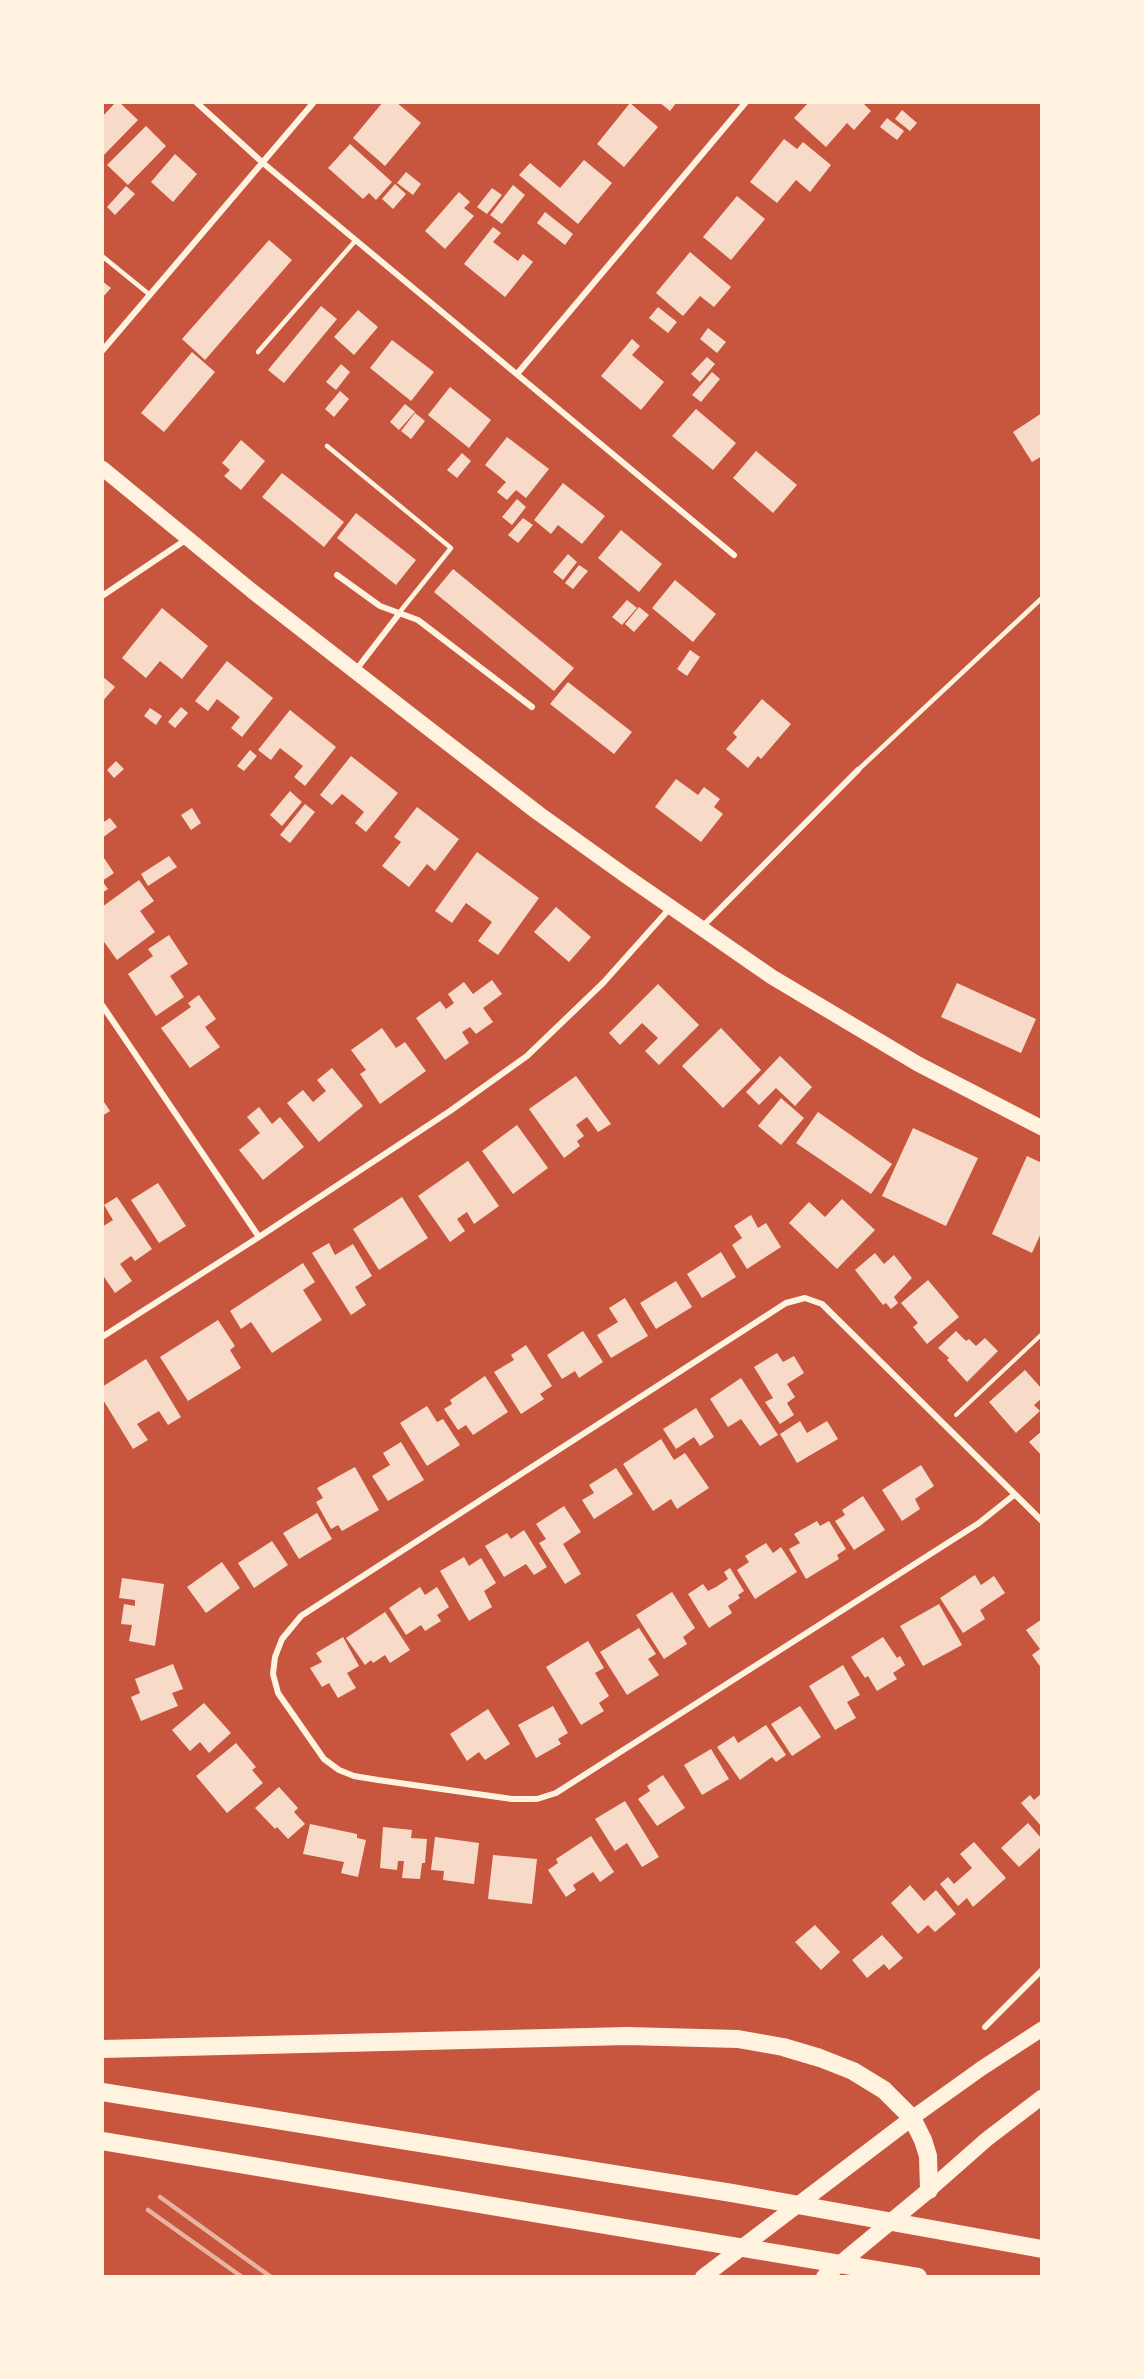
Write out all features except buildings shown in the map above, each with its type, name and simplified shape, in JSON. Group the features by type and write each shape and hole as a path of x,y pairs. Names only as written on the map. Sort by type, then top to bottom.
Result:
{"highway":[{"path":"102,2049 627,2036 738,2039 783,2047 820,2058 853,2072 884,2090 912,2118 928,2156 929,2190 824,2277"},
{"path":"102,2092 732,2193 1042,2249"},
{"path":"703,2277 912,2118"},
{"path":"102,2141 918,2277"}],"main road":[{"path":"102,468 354,672 538,813 671,907 771,977 837,1017 918,1064 1042,1128"},
{"path":"912,2118 1042,2029"},
{"path":"929,2190 987,2139 1042,2097"}],"street":[{"path":"196,102 263,163 734,555"},
{"path":"102,351 314,102"},
{"path":"517,374 746,102"},
{"path":"102,596 188,538"},
{"path":"337,575 380,606 418,620 532,707"},
{"path":"354,672 399,614"},
{"path":"701,928 858,770"},
{"path":"102,1337 450,1111 527,1056 603,983 671,907"},
{"path":"102,1005 259,1237"},
{"path":"1014,1495 979,1523 556,1793 537,1799 512,1799 378,1780 354,1776 339,1770 324,1759 278,1693 273,1674 275,1657 282,1639 301,1616 786,1303 805,1298 822,1304 1042,1521"},
{"path":"985,2027 1042,1970"}],"lane":[{"path":"258,352 356,240"},
{"path":"102,256 150,295"},
{"path":"327,447 451,548 399,614"},
{"path":"858,770 1042,598"}],"path":[{"path":"944,1426 1042,1334"}],"railway":[{"path":"160,2197 271,2277"},
{"path":"148,2210 242,2277"}]}
